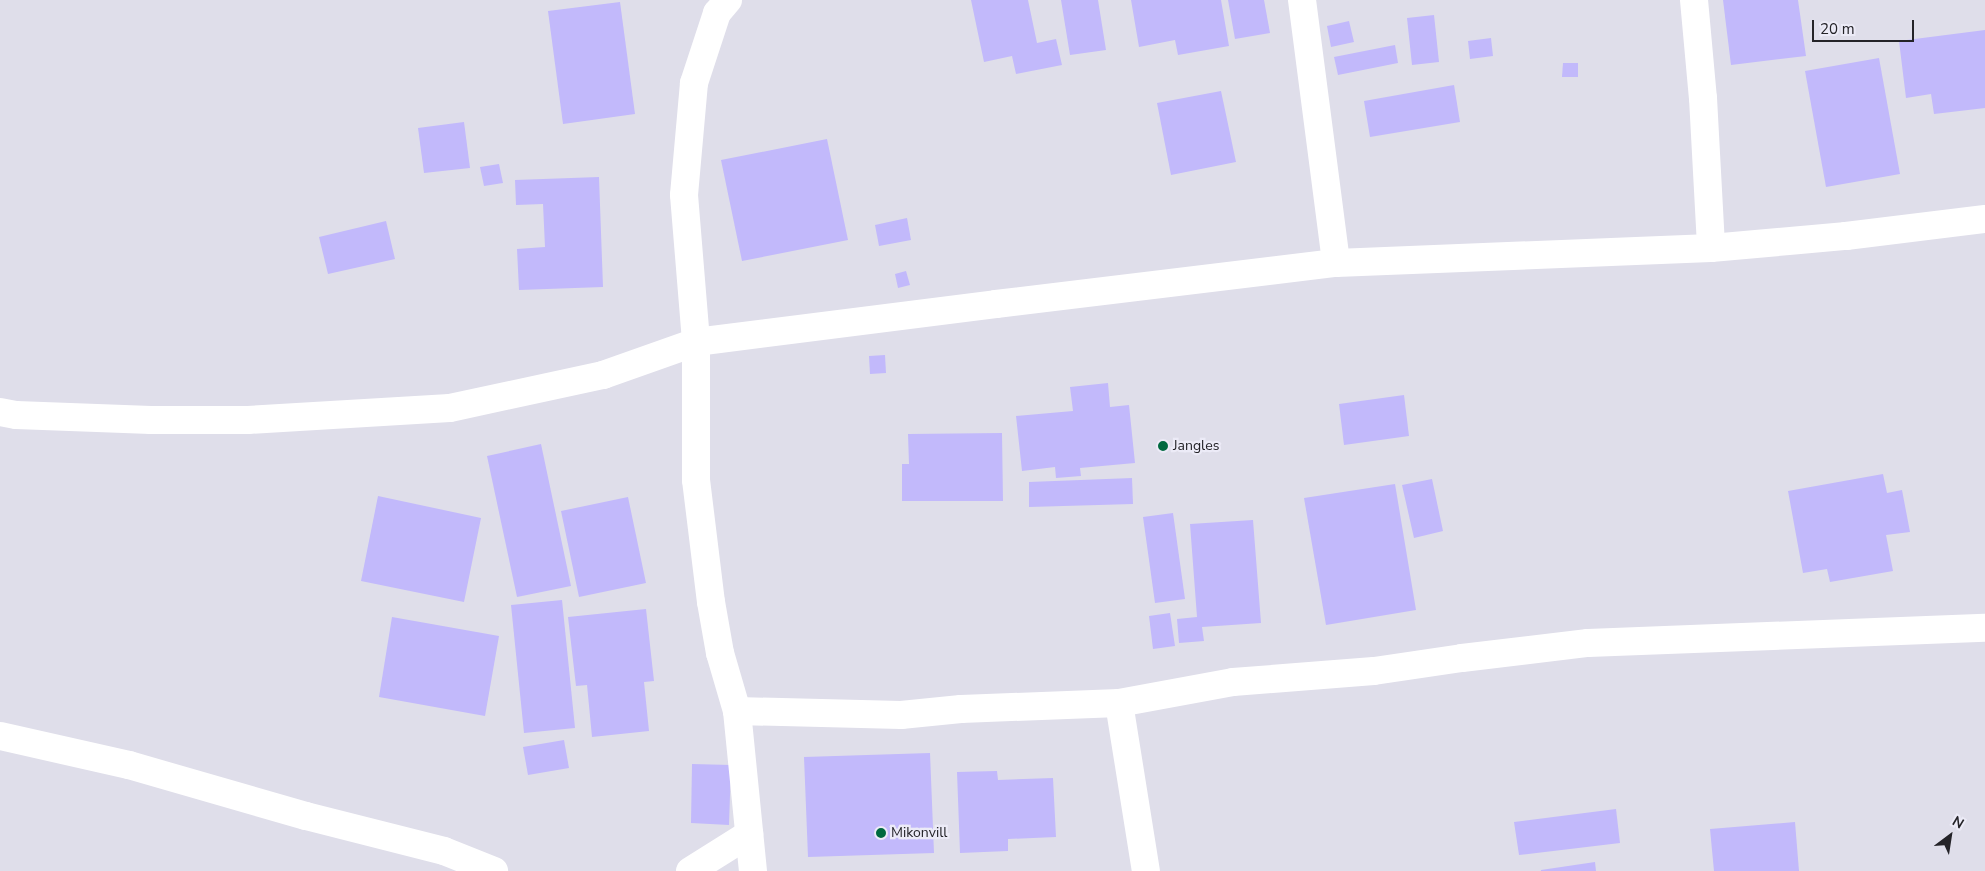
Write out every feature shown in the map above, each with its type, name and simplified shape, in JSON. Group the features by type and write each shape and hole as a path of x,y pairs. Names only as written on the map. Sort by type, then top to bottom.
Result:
{"street":[{"path":"728,0 717,13 694,83 684,195 696,342 696,480 711,602 720,653 737,711 753,871"},
{"path":"1302,0 1336,263"},
{"path":"1694,0 1703,98 1711,248"},
{"path":"0,412 16,415 151,420 248,420 450,408 603,375 696,342 1336,263 1711,248 1846,236 1985,218"},
{"path":"737,711 901,715 962,709 1119,703 1234,682 1374,671 1588,643 1985,628"},
{"path":"1119,703 1146,871"},
{"path":"0,736 128,765 306,816 444,851 494,871"},
{"path":"690,871 749,834"}],"building":[{"path":"971,0 1028,0 1037,43 1056,39 1062,65 1016,74 1012,56 984,62"},
{"path":"1061,0 1098,0 1106,50 1070,55"},
{"path":"1131,0 1221,0 1229,46 1178,55 1175,40 1139,47"},
{"path":"1228,0 1264,0 1270,33 1235,39"},
{"path":"1723,0 1798,0 1806,56 1731,65"},
{"path":"620,2 635,114 563,124 548,11"},
{"path":"1434,15 1439,62 1412,65 1407,18"},
{"path":"1349,21 1354,42 1331,47 1327,26"},
{"path":"1985,30 1985,108 1934,114 1931,94 1906,98 1899,41"},
{"path":"1491,38 1493,56 1470,59 1468,41"},
{"path":"1395,45 1398,63 1338,75 1334,57"},
{"path":"1879,58 1900,174 1826,187 1805,71"},
{"path":"1563,63 1578,63 1578,77 1562,77"},
{"path":"1454,85 1460,122 1370,137 1364,101"},
{"path":"1221,91 1236,162 1171,175 1157,103"},
{"path":"464,122 470,168 424,173 418,128"},
{"path":"827,139 848,240 742,261 721,160"},
{"path":"499,164 503,183 484,186 480,167"},
{"path":"599,177 603,287 519,290 517,249 545,247 543,204 516,205 515,180"},
{"path":"907,218 911,240 879,246 875,225"},
{"path":"386,221 395,259 328,274 319,237"},
{"path":"906,271 910,285 898,288 895,274"},
{"path":"885,355 886,373 870,374 869,356"},
{"path":"1108,383 1110,407 1129,405 1135,463 1080,468 1081,476 1056,478 1055,467 1022,471 1016,416 1073,411 1070,387"},
{"path":"1404,395 1409,436 1344,445 1339,404"},
{"path":"1002,433 1003,501 902,501 902,464 909,464 908,434"},
{"path":"541,444 571,586 517,597 487,456"},
{"path":"1883,474 1887,493 1902,490 1910,532 1886,535 1893,571 1830,582 1827,569 1803,573 1788,491"},
{"path":"1132,478 1133,504 1029,507 1029,482"},
{"path":"1432,479 1443,531 1414,538 1402,485"},
{"path":"1395,484 1416,610 1326,625 1304,498"},
{"path":"378,496 481,518 464,602 361,581"},
{"path":"628,497 646,583 579,597 561,511"},
{"path":"1173,513 1185,599 1155,603 1143,517"},
{"path":"1253,520 1261,623 1202,627 1204,641 1179,643 1177,619 1197,617 1190,524"},
{"path":"562,600 575,728 524,733 511,605"},
{"path":"646,609 654,681 644,682 649,731 592,737 587,685 576,686 568,617"},
{"path":"1170,613 1175,646 1153,649 1149,616"},
{"path":"392,617 499,636 485,716 379,697"},
{"path":"564,740 569,768 528,775 523,747"},
{"path":"930,753 934,853 808,857 804,757"},
{"path":"692,764 731,765 729,825 691,823"},
{"path":"997,771 998,780 1053,778 1056,837 1008,839 1008,851 960,853 957,772"},
{"path":"1616,809 1620,843 1519,855 1514,822"},
{"path":"1795,822 1799,871 1714,871 1710,829"},
{"path":"1595,862 1596,871 1541,871 1541,870"}],"place":[{"name":"Jangles","path":"1163,446"},
{"name":"Mikonvill","path":"881,833"}]}
